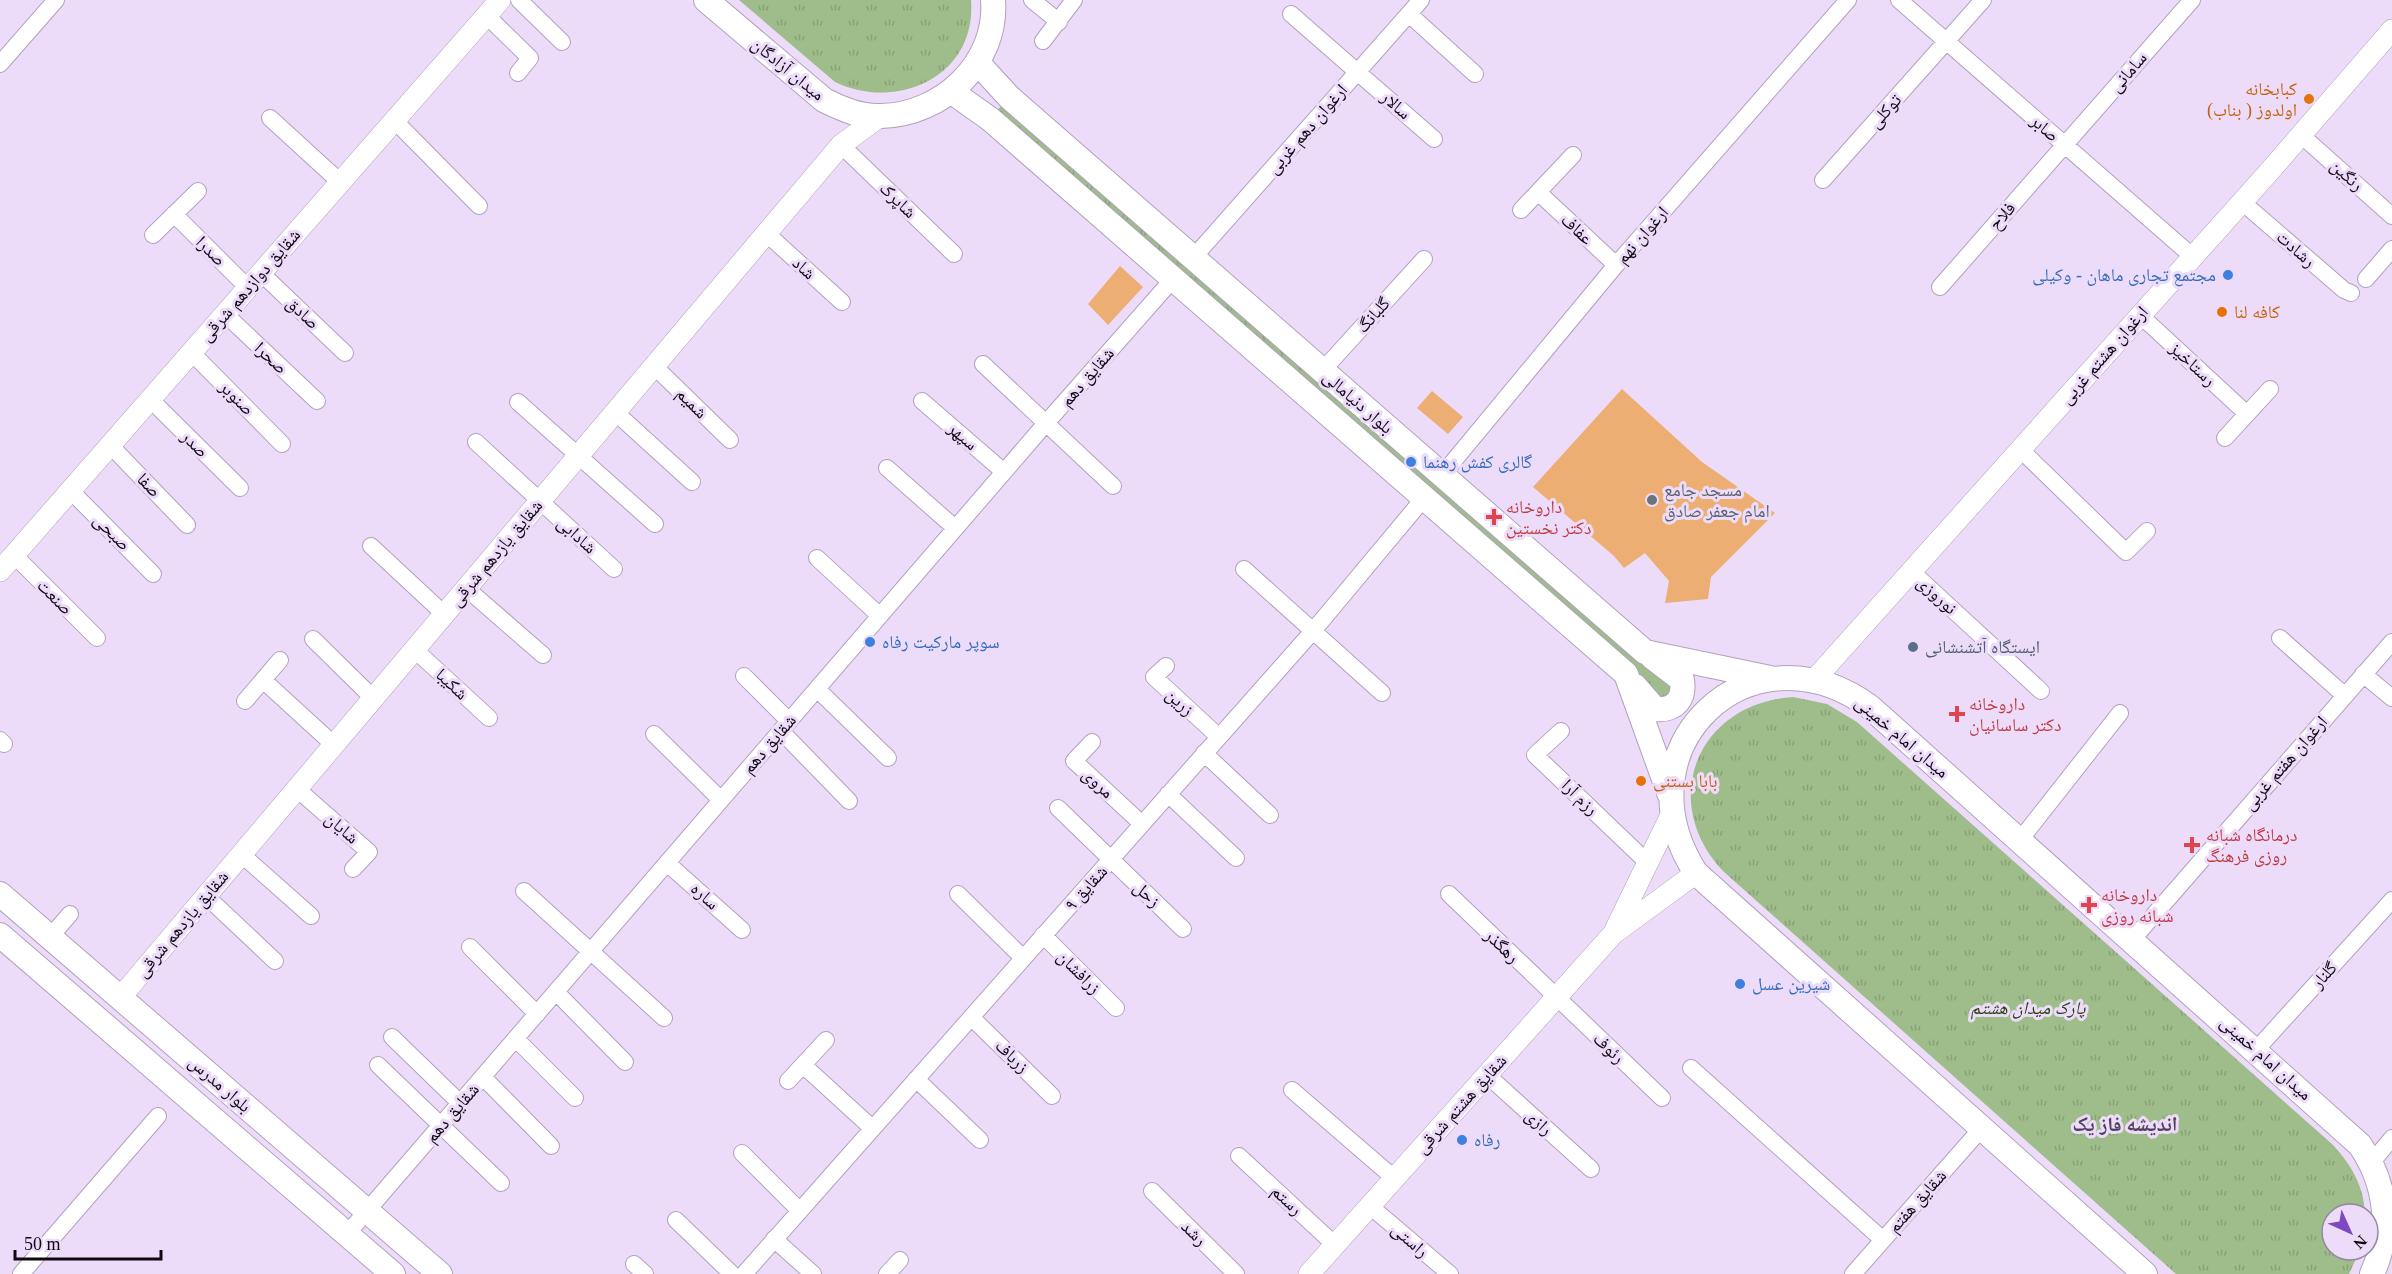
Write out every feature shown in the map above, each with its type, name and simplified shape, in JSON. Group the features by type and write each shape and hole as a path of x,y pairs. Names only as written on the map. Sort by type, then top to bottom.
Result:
{"main road":[{"name":"میدان آزادگان","path":"706,0 824,100 841,109 879,117 918,110 952,92 977,62 986,45 994,2"},
{"name":"بلوار دنیامالی","path":"977,62 1009,97 1645,652 1773,678"},
{"name":"بلوار دنیامالی","path":"952,92 990,119 1626,674 1670,805"},
{"path":"1626,674 1648,704 1655,709 1664,710 1680,700 1684,690 1682,680 1676,672 1645,652"},
{"name":"میدان امام خمینی","path":"2145,1274 1696,873 1676,836 1670,805 1678,753 1700,717 1733,692 1773,678 1815,679 1835,685 1870,707 2347,1130 2372,1162 2385,1202 2384,1244 2372,1274"},
{"name":"بلوار مدرس","path":"0,894 440,1274"},
{"name":"بلوار مدرس","path":"0,935 393,1274"},
{"path":"2384,1244 2391,1274"}],"street":[{"path":"0,64 56,0"},
{"path":"519,0 562,42"},
{"path":"1032,0 1059,22"},
{"path":"1043,41 1074,0"},
{"name":"ارغوان دهم غربی","path":"1192,258 1421,0"},
{"name":"صابر","path":"1899,0 2192,256"},
{"name":"توکلی","path":"1823,180 1983,0"},
{"name":"سامانی","path":"2064,145 2192,0"},
{"name":"ارغوان نهم","path":"1442,475 1616,265 1844,2"},
{"path":"493,8 530,58 518,73"},
{"name":"شقایق دوازدهم شرقی","path":"0,571 493,8"},
{"name":"سالار","path":"1291,14 1434,139"},
{"path":"1409,14 1475,74"},
{"name":"ارغوان هشتم غربی","path":"1815,679 2242,202 2392,30"},
{"name":"شقایق یازدهم شرقی","path":"120,998 841,145 879,117"},
{"path":"270,118 340,182"},
{"path":"394,120 479,206"},
{"name":"رنگین","path":"2301,135 2392,216"},
{"name":"شاپرک","path":"841,145 954,254"},
{"name":"فلاح","path":"1940,287 2064,145"},
{"path":"1521,210 1573,155"},
{"path":"153,235 198,191"},
{"name":"عفاف","path":"1538,192 1616,265"},
{"name":"رشادت","path":"2242,202 2344,290 2351,293"},
{"name":"صدرا","path":"174,214 254,280"},
{"name":"شاد","path":"766,233 842,303"},
{"path":"2366,279 2392,249"},
{"name":"گلبانگ","path":"1322,371 1424,259"},
{"name":"شقایق دهم","path":"347,1234 955,528 1173,279"},
{"name":"صادق","path":"254,280 345,353"},
{"name":"صحرا","path":"225,314 316,401"},
{"name":"رستاخیز","path":"2140,315 2247,414"},
{"name":"صنوبر","path":"191,352 282,444"},
{"path":"983,364 1113,486"},
{"name":"شمیم","path":"654,366 730,440"},
{"path":"2225,438 2270,389"},
{"name":"صدر","path":"150,399 240,488"},
{"name":"سپهر","path":"922,401 1004,472"},
{"path":"518,402 655,524"},
{"path":"615,412 692,482"},
{"name":"شادابی","path":"476,442 614,569"},
{"name":"صفا","path":"110,445 187,525"},
{"path":"2020,450 2126,552 2147,531"},
{"path":"887,468 955,528"},
{"name":"صبحی","path":"70,490 153,574"},
{"name":"شقایق ۹","path":"744,1274 1313,630 1424,498"},
{"path":"371,546 444,614"},
{"name":"صنعت","path":"14,555 97,638"},
{"path":"817,558 880,616"},
{"path":"1244,569 1382,693"},
{"name":"نوروزی","path":"1912,572 2041,691"},
{"path":"466,588 543,655"},
{"path":"2280,638 2344,695"},
{"path":"313,639 373,698"},
{"name":"ارغوان هفتم غربی","path":"2132,939 2392,642"},
{"name":"شکیبا","path":"414,649 489,718"},
{"path":"245,701 280,660"},
{"name":"زرین","path":"1166,666 1154,677 1219,737"},
{"path":"2363,674 2392,698"},
{"path":"744,676 849,801"},
{"path":"263,680 334,745"},
{"path":"817,689 888,758"},
{"path":"2020,840 2120,713"},
{"name":"رزم آرا","path":"1561,731 1535,755 1649,864"},
{"path":"654,734 721,800"},
{"name":"مروی","path":"1092,742 1074,761 1142,824"},
{"path":"1204,753 1270,815"},
{"name":"شایان","path":"297,789 369,852 353,869"},
{"path":"1168,794 1236,858"},
{"name":"شقایق هشتم شرقی","path":"1613,934 1649,864 1670,805"},
{"name":"زحل","path":"1058,808 1183,928"},
{"path":"241,854 311,916"},
{"name":"ساره","path":"667,863 742,930"},
{"name":"شقایق هشتم شرقی","path":"1309,1274 1613,934 1696,873"},
{"path":"524,891 664,1017"},
{"path":"958,894 1023,958"},
{"name":"رهگذر","path":"1449,894 1556,997"},
{"path":"206,896 275,961"},
{"name":"گلنار","path":"2256,1050 2392,900"},
{"path":"50,937 70,914"},
{"name":"زرافشان","path":"1043,935 1116,1008"},
{"path":"470,947 537,1014"},
{"path":"555,992 625,1062"},
{"name":"رئوف","path":"1556,997 1662,1098"},
{"name":"زرباف","path":"971,1017 1052,1096"},
{"path":"392,1037 460,1103"},
{"path":"516,1039 575,1098"},
{"path":"788,1081 826,1040"},
{"path":"378,1065 501,1183"},
{"path":"803,1065 872,1128"},
{"path":"1691,1068 1883,1240"},
{"name":"رازی","path":"1487,1075 1591,1169"},
{"path":"483,1077 551,1146"},
{"path":"916,1079 980,1140"},
{"path":"1292,1089 1394,1178"},
{"path":"21,1274 158,1116"},
{"name":"شقایق هفتم","path":"1853,1274 1981,1129"},
{"path":"2372,1162 2392,1138"},
{"path":"742,1153 800,1210"},
{"name":"رستم","path":"1239,1156 1335,1245"},
{"name":"رشد","path":"1152,1191 1236,1274"},
{"name":"راستی","path":"1370,1206 1449,1274"},
{"path":"676,1220 732,1274"},
{"path":"774,1239 813,1274"},
{"path":"887,1274 900,1260"}],"green space":[{"path":"739,0 971,0 969,27 961,49 947,67 929,81 907,89 884,93 859,90 835,82"},
{"path":"1002,105 1672,684 1671,694 1659,699 996,112"},
{"name":"پارک میدان هشتم","path":"1793,697 1827,704 1857,722 2332,1144 2345,1159 2355,1176 2364,1202 2320,1202 2320,1262 2354,1262 2349,1274 2176,1274 1724,872 1704,845 1693,816 1691,787 1697,760 1711,737 1732,717 1760,703"}],"building":[{"path":"1120,266 1143,287 1108,325 1088,304"},
{"name":"مسجد جامع امام جعفر صادق","path":"1622,389 1702,462 1775,513 1711,577 1708,599 1665,603 1669,581 1645,553 1624,568 1614,556 1533,487"},
{"path":"1432,391 1463,417 1448,434 1417,408"}],"place":[{"name":"کبابخانه اولدوز ( بناب)","path":"2309,99"},
{"name":"مجتمع تجاری ماهان - وکیلی","path":"2228,275"},
{"name":"کافه لنا","path":"2222,312"},
{"name":"گالری کفش رهنما","path":"1411,462"},
{"name":"مسجد جامع امام جعفر صادق","path":"1652,500"},
{"name":"داروخانه دکتر نخستین","path":"1494,517"},
{"name":"سوپر مارکیت رفاه","path":"870,642"},
{"name":"ایستگاه آتشنشانی","path":"1913,647"},
{"name":"داروخانه دکتر ساسانیان","path":"1957,714"},
{"name":"بابا بستنی","path":"1641,781"},
{"name":"درمانگاه شبانه روزی فرهنگ","path":"2192,845"},
{"name":"داروخانه شبانه روزی","path":"2089,905"},
{"name":"شیرین عسل","path":"1740,984"},
{"name":"رفاه","path":"1462,1140"}],"district":[{"name":"اندیشه فاز یک","path":"2125,1124"}]}
